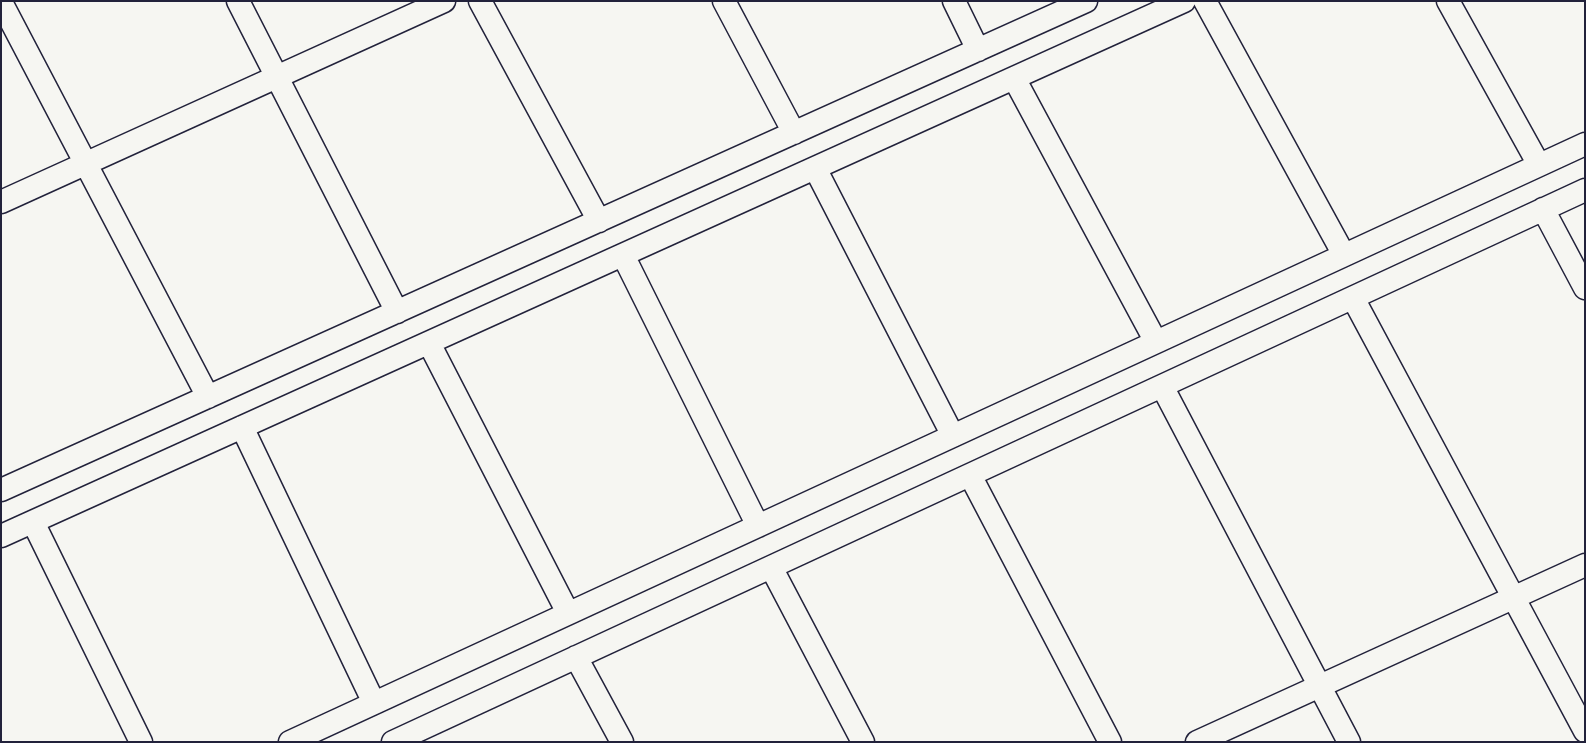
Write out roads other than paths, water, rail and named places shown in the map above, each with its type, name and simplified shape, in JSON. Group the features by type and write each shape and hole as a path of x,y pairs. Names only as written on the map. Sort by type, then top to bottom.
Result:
{"street":[{"path":"238,1 397,312"},
{"path":"1,202 444,1"},
{"path":"480,1 599,221"},
{"path":"724,1 794,132"},
{"path":"954,1 978,50"},
{"path":"1,490 1086,1"},
{"path":"1,536 1184,1"},
{"path":"1205,1 1344,255"},
{"path":"1448,1 1539,165"},
{"path":"1,2 208,397"},
{"path":"1014,78 1156,342"},
{"path":"290,742 1585,144"},
{"path":"815,168 953,436"},
{"path":"393,742 1585,190"},
{"path":"1543,209 1585,288"},
{"path":"623,255 758,526"},
{"path":"1353,298 1585,731"},
{"path":"428,343 568,613"},
{"path":"1162,386 1349,742"},
{"path":"242,427 374,703"},
{"path":"970,475 1110,742"},
{"path":"33,522 141,742"},
{"path":"1197,742 1585,565"},
{"path":"771,567 863,742"},
{"path":"576,657 622,742"}]}
